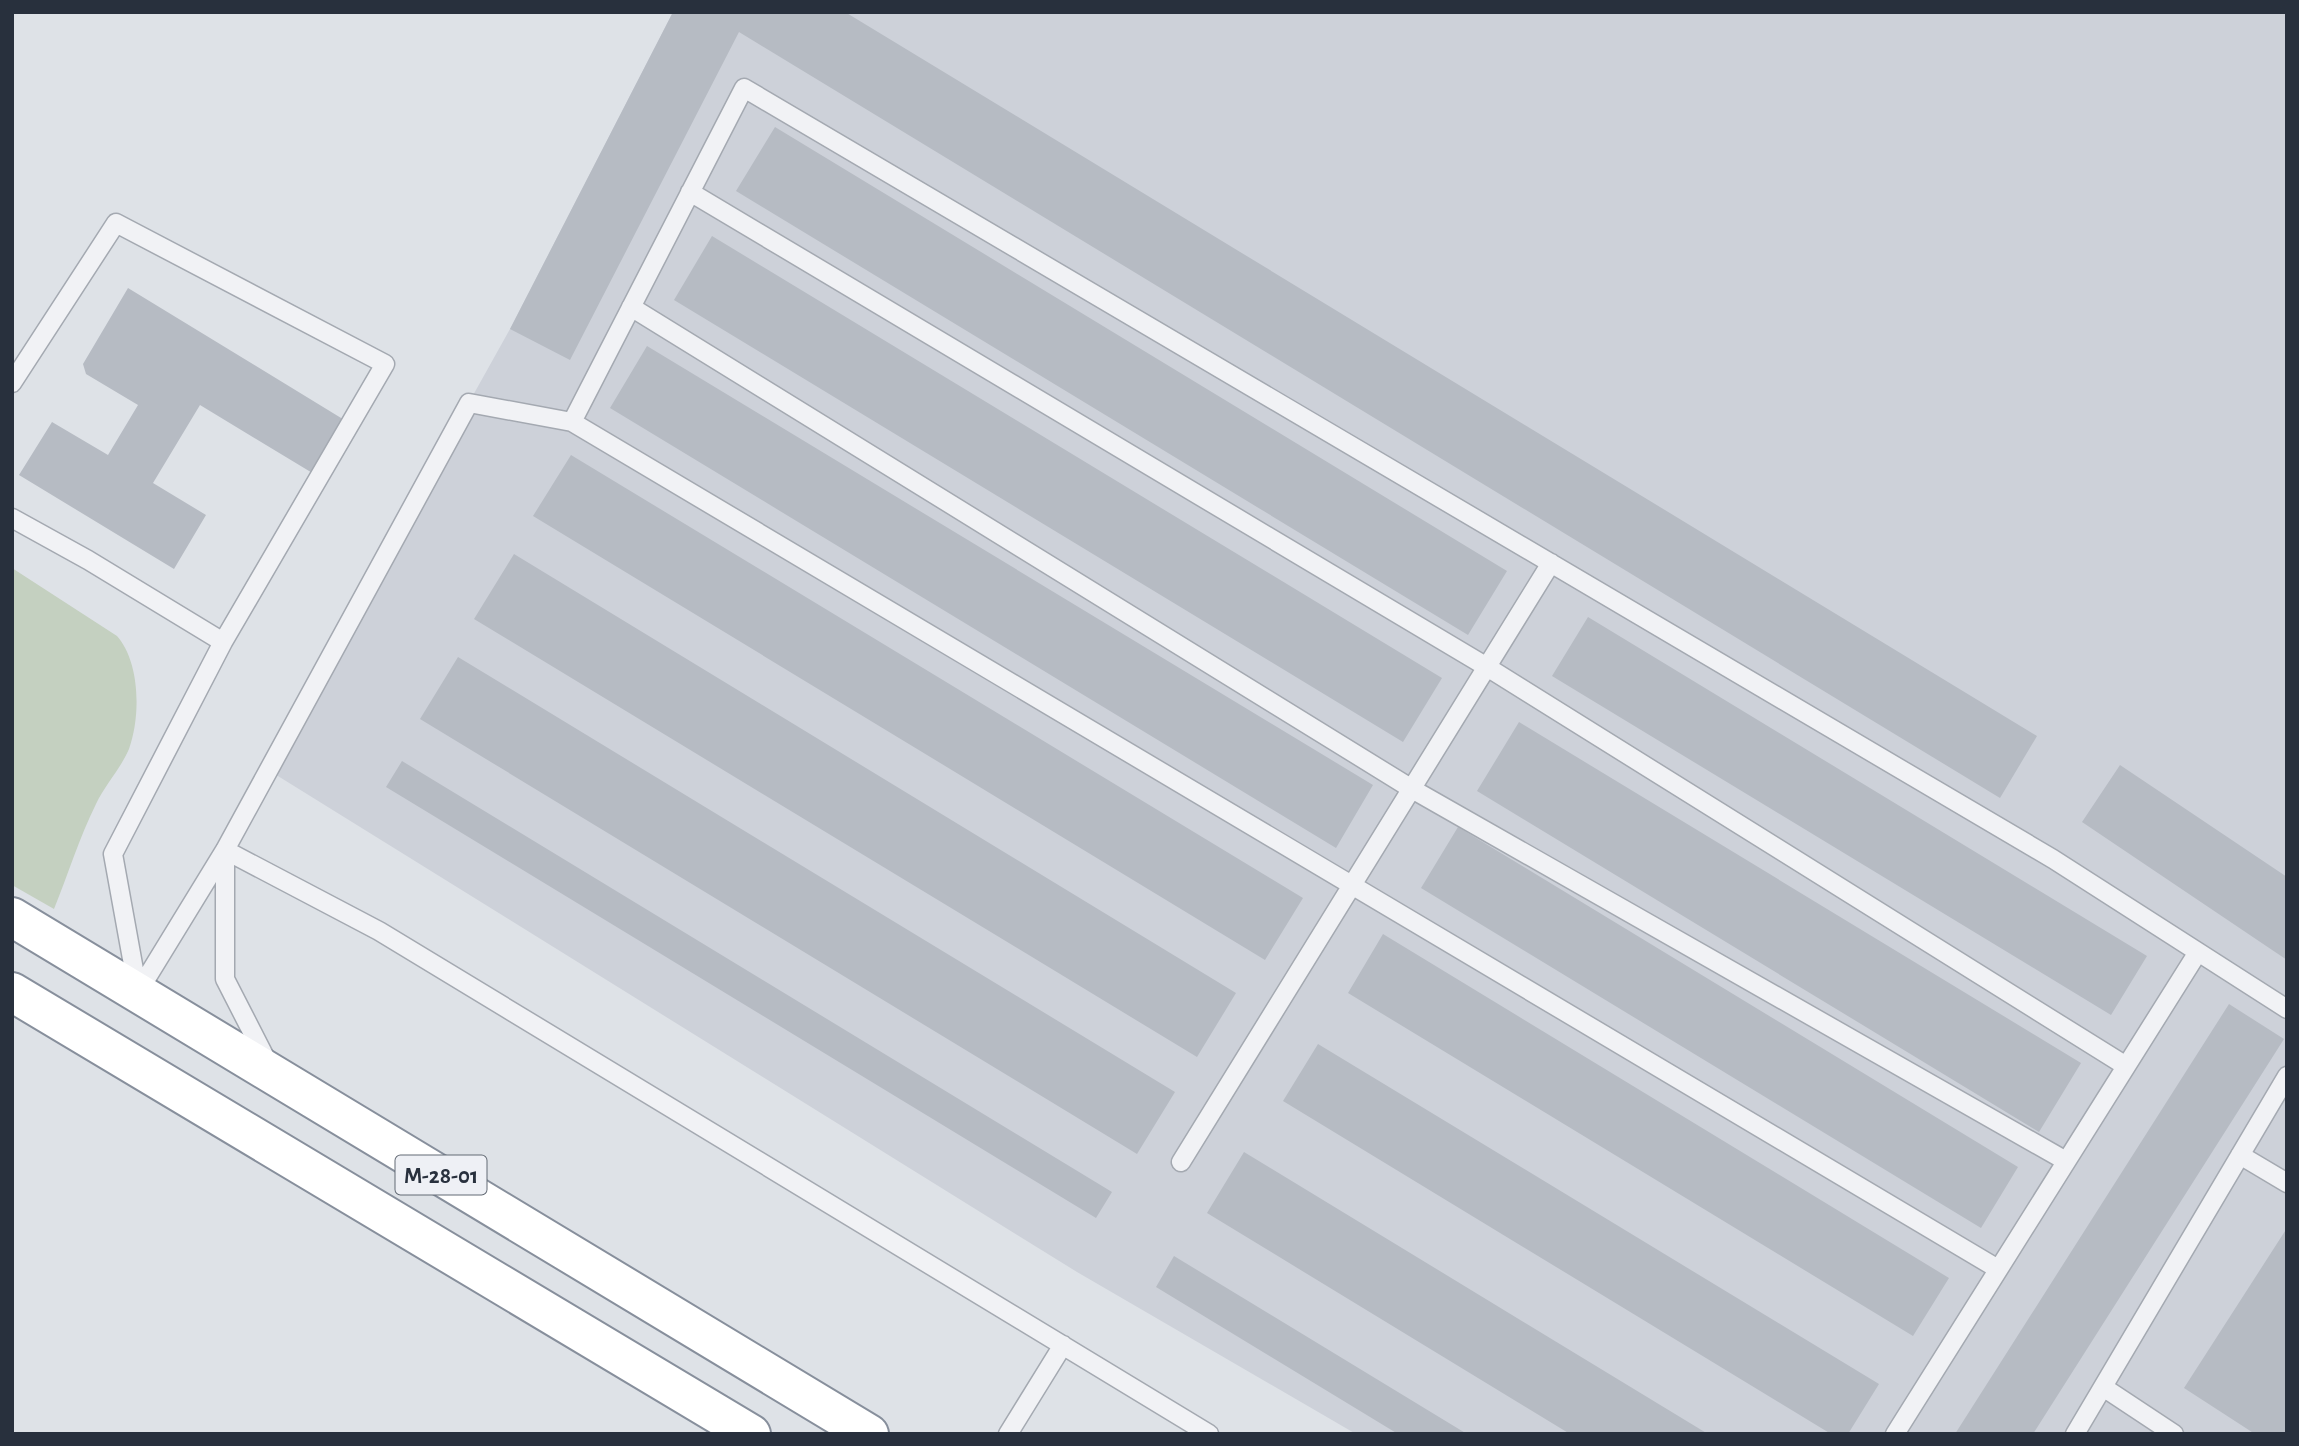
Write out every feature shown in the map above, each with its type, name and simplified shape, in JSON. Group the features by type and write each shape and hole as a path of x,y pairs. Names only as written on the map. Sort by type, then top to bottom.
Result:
{"highway":[{"name":"М-28-01","path":"12,917 869,1434"},
{"name":"М-28-01","path":"12,992 751,1434"}],"lane":[{"path":"572,422 744,88 2053,859 2287,1009"},
{"path":"690,192 1487,667 2126,1066"},
{"path":"12,383 116,222 385,364 223,642 113,854 138,992"},
{"path":"631,307 1412,789 2066,1161"},
{"path":"138,992 225,850 469,403 572,422 1998,1269"},
{"path":"12,518 88,560 223,642"},
{"path":"1181,1162 1551,563"},
{"path":"225,850 225,979 274,1074"},
{"path":"225,850 379,931 1209,1434"},
{"path":"1895,1434 2198,952"},
{"path":"2075,1434 2287,1076"},
{"path":"2240,1155 2287,1183"},
{"path":"1008,1434 1063,1345"},
{"path":"2103,1387 2174,1434"}],"shaded area":[{"path":"673,12 2287,12 2287,1434 1356,1434 1077,1272 265,768 510,329"}],"green space":[{"path":"12,568 117,636 130,660 136,690 137,706 129,749 90,817 54,909 12,885"}],"building":[{"path":"673,12 845,12 2037,736 2000,798 739,32 570,360 510,329"},
{"path":"775,127 1507,571 1468,635 736,191"},
{"path":"712,236 1442,678 1403,742 674,300"},
{"path":"128,288 346,421 314,474 200,405 153,483 206,515 174,569 19,475 52,422 108,455 138,405 86,374 83,364"},
{"path":"647,346 1373,785 1336,848 610,408"},
{"path":"571,455 1303,898 1265,960 533,516"},
{"path":"514,554 1236,993 1197,1057 474,619"},
{"path":"1588,617 2147,956 2111,1015 1552,676"},
{"path":"458,657 1175,1092 1137,1154 420,719"},
{"path":"1519,722 2081,1063 2039,1132 1477,791"},
{"path":"402,761 1112,1192 1096,1218 386,787"},
{"path":"2120,765 2287,877 2287,960 2082,822"},
{"path":"1458,827 2018,1167 1981,1228 1421,888"},
{"path":"1383,934 1949,1278 1913,1336 1348,993"},
{"path":"2229,1004 2284,1039 2033,1434 1955,1434"},
{"path":"1318,1044 1879,1384 1848,1434 1831,1434 1283,1101"},
{"path":"1244,1152 1708,1434 1570,1434 1207,1213"},
{"path":"2287,1228 2287,1434 2255,1434 2184,1388"},
{"path":"1174,1256 1467,1434 1398,1434 1156,1287"}]}
